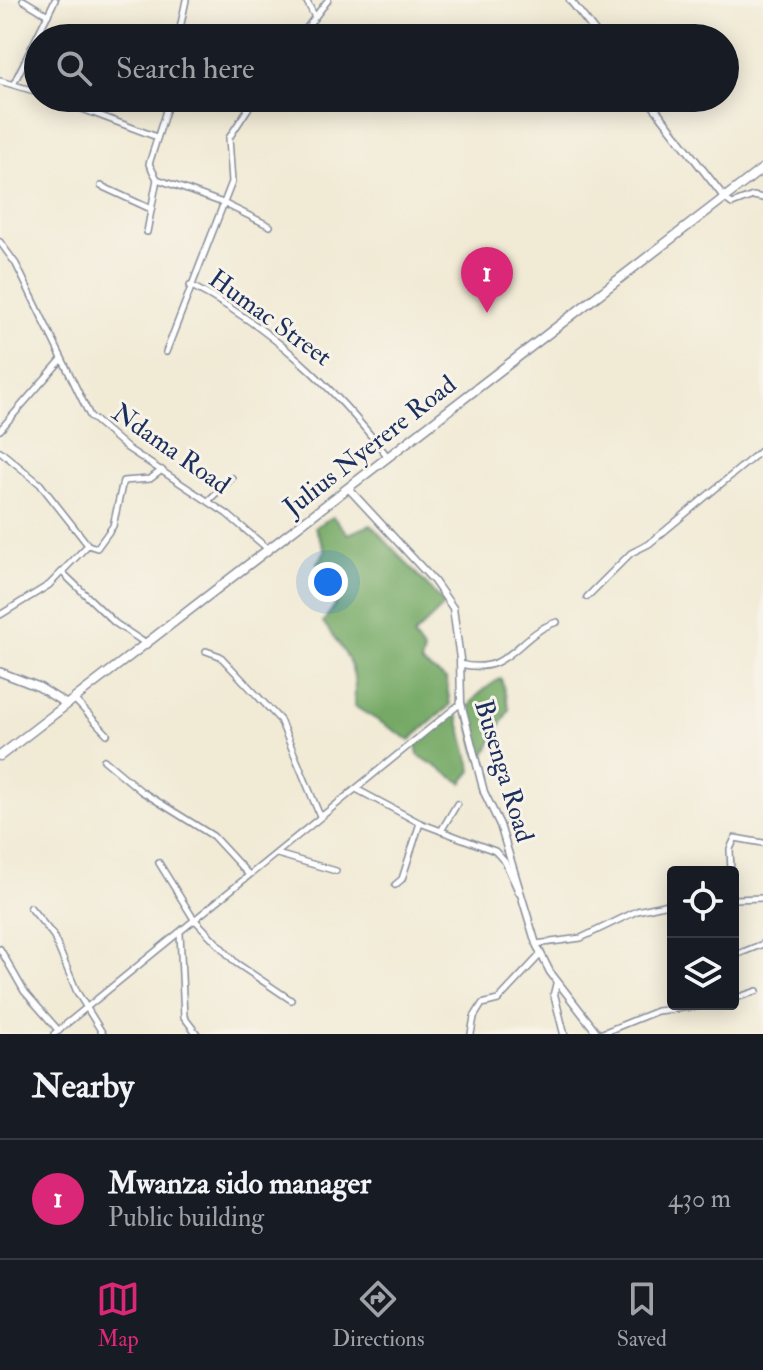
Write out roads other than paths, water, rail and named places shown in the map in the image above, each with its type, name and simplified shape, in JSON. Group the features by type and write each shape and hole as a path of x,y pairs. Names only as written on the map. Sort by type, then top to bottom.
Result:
{"highway":[{"name":"Julius Nyerere Road","path":"0,756 763,168"}],"main road":[{"path":"0,672 70,701"}],"street":[{"path":"23,0 48,15"},
{"path":"44,24 55,0"},
{"path":"181,24 186,0"},
{"path":"306,0 315,17"},
{"path":"310,24 328,0"},
{"path":"570,0 589,24"},
{"path":"14,83 24,63"},
{"path":"0,81 24,87"},
{"path":"90,112 157,137"},
{"path":"147,232 157,179 149,164 165,112"},
{"path":"166,352 232,182 229,138 246,112"},
{"path":"658,112 732,204 753,196 763,198"},
{"path":"157,179 223,203 270,226"},
{"path":"101,186 151,209"},
{"name":"Ndama Road","path":"0,242 16,264 90,416 127,448 209,500 268,550"},
{"name":"Humac Street","path":"190,285 224,303 297,356 346,404 388,458"},
{"path":"0,430 62,359"},
{"path":"587,597 631,553 649,544 763,449"},
{"path":"0,451 40,484 88,545 97,548 110,531 123,481 150,479 162,470"},
{"path":"209,500 232,478"},
{"name":"Busenga Road","path":"348,488 434,581 453,608 461,703 484,792 500,825 536,944 557,982 599,1034"},
{"path":"0,615 63,573 88,545"},
{"path":"63,573 115,623 146,643"},
{"path":"460,664 475,668 495,665 545,626 557,622"},
{"path":"206,651 220,656 280,720 320,816"},
{"path":"70,701 107,734"},
{"path":"0,949 24,991 56,1032 196,921 320,816 358,790 461,703"},
{"path":"104,760 141,791 213,836 249,875"},
{"path":"358,790 420,823 495,851 505,862 520,894"},
{"path":"441,831 457,804"},
{"path":"395,885 402,879 420,823"},
{"path":"731,866 730,849 735,838 763,843"},
{"path":"276,853 336,871"},
{"path":"159,863 196,921 236,963 291,1000"},
{"path":"739,899 763,898"},
{"path":"536,944 581,938 637,911 667,904"},
{"path":"30,907 53,935 103,1034"},
{"path":"180,932 184,1017 197,1034"},
{"path":"739,954 763,944"},
{"path":"471,1034 474,1017 482,1004 498,1000 541,954"},
{"path":"557,982 554,994 564,1034"},
{"path":"739,997 757,991"},
{"path":"599,1034 667,1010"}],"place":[{"name":"Mwanza sido manager","path":"487,313"}]}
